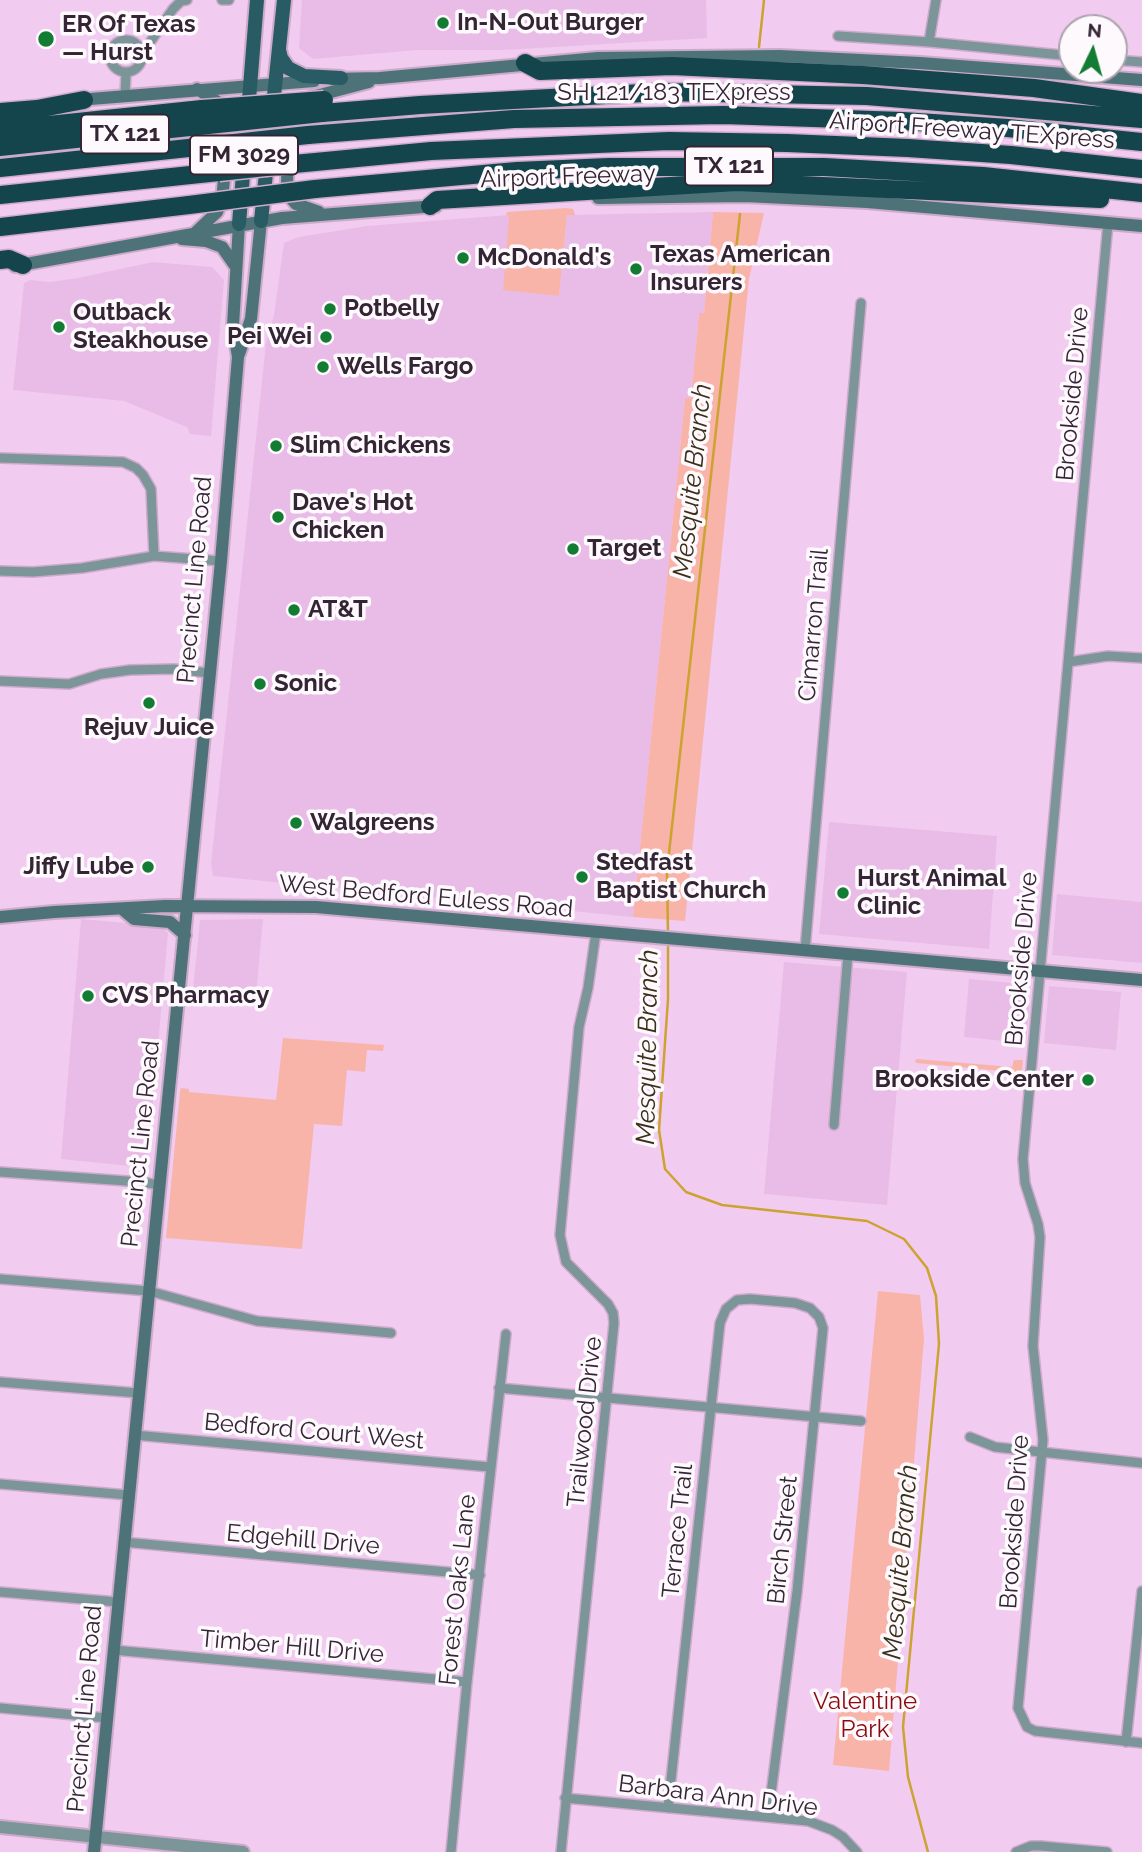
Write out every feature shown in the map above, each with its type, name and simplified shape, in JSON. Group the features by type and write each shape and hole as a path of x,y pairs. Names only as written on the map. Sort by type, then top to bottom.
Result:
{"highway":[{"path":"526,63 540,71 672,66 863,75 1034,88 1142,103"},
{"name":"TX 121","path":"0,147 200,118 323,107 662,92 867,96 1142,119"},
{"path":"4,106 37,109 85,100"},
{"name":"SH 121/183 TEXpress","path":"84,159 308,135 514,119 723,115 903,121 1008,128 1142,142"},
{"path":"0,130 200,118"},
{"name":"Airport Freeway TEXpress","path":"90,186 386,155 519,146 681,141 908,148 1011,155 1142,169"},
{"path":"0,158 84,159"},
{"path":"0,168 84,159"},
{"name":"Airport Freeway","path":"0,227 315,189 517,171 727,166 824,167 970,175 1142,193"},
{"path":"430,206 437,200 737,182 1142,203"},
{"path":"0,195 90,186"},
{"path":"0,206 34,201 90,186"},
{"path":"0,239 69,220"},
{"path":"0,260 9,259 23,265"}],"main road":[{"name":"Precinct Line Road","path":"238,358 233,326 257,0"},
{"name":"Precinct Line Road","path":"94,1852 188,905 238,358 251,318 284,0"},
{"path":"278,46 281,58 288,68 304,76 341,78 375,78 526,63 644,56 780,56 908,62 1142,80"},
{"path":"85,100 341,78"},
{"path":"323,214 296,204 286,188 288,116 306,99 367,83 375,78"},
{"path":"195,232 217,212 222,200 230,118 226,107 197,89"},
{"name":"Airport Freeway","path":"0,268 261,221 430,206 600,198 758,197 867,202 1142,226"},
{"path":"164,238 206,241 222,246 237,268"},
{"name":"West Bedford Euless Road","path":"0,917 188,905 316,907 1142,980"},
{"path":"122,909 134,919 170,922 185,935"}],"street":[{"path":"142,54 137,44 127,40 113,46 109,54 111,64 117,70 131,72 140,65 142,54 173,9 181,1 187,0"},
{"path":"222,0 229,0"},
{"path":"929,42 936,0"},
{"path":"838,36 1058,55"},
{"path":"125,96 126,73"},
{"name":"Brookside Drive","path":"1108,223 1024,1159 1025,1183 1040,1237 1033,1346 1042,1453 1018,1708 1027,1727 1035,1731 1126,1742"},
{"name":"Cimarron Trail","path":"805,950 860,303"},
{"path":"0,458 113,461 136,468 151,489 154,556"},
{"path":"0,571 33,572 82,568 154,556 221,561"},
{"path":"1068,662 1108,656 1142,658"},
{"path":"0,681 69,684 101,674 130,670 174,669 209,673"},
{"name":"Trailwood Drive","path":"561,1852 607,1398 613,1313 608,1304 566,1262 561,1235 577,1038 596,932"},
{"path":"834,1125 848,954"},
{"path":"0,1172 160,1185"},
{"path":"0,1279 149,1291 257,1321 391,1333"},
{"name":"Terrace Trail","path":"668,1808 720,1323 726,1309 737,1300 774,1301"},
{"name":"Birch Street","path":"768,1817 785,1694 823,1328 819,1317 810,1308 774,1301"},
{"name":"Forest Oaks Lane","path":"451,1852 506,1334"},
{"path":"0,1382 138,1393"},
{"path":"499,1388 861,1421"},
{"name":"Bedford Court West","path":"134,1435 490,1467"},
{"path":"970,1437 986,1445 1142,1463"},
{"path":"0,1484 128,1495"},
{"name":"Edgehill Drive","path":"123,1542 480,1575"},
{"path":"1142,1591 1126,1742 1142,1743"},
{"path":"0,1592 118,1602"},
{"name":"Timber Hill Drive","path":"113,1650 467,1682"},
{"path":"0,1708 107,1718"},
{"name":"Barbara Ann Drive","path":"565,1798 808,1821 843,1837 857,1852"},
{"path":"0,1827 243,1852"},
{"path":"1016,1852 1031,1846 1041,1846 1107,1852"}],"shaded area":[{"path":"302,0 706,0 707,38 503,50 417,50 313,59 299,48"},
{"path":"713,212 704,313 699,313 691,399 685,398 633,917 213,876 211,864 266,343 274,315 284,243 299,237 367,226 509,215 559,296 567,215"},
{"path":"153,262 212,267 224,280 211,436 190,434 187,427 124,401 13,390 24,283 30,280 50,282 78,278"},
{"path":"829,822 997,836 989,949 819,934"},
{"path":"1057,894 1142,902 1142,963 1052,955"},
{"path":"81,919 160,926 168,933 148,1159 142,1159 141,1167 61,1159"},
{"path":"263,919 256,995 193,990 200,920"},
{"path":"784,962 907,972 887,1205 764,1194"},
{"path":"969,979 1013,983 1030,1004 1026,1043 964,1037"},
{"path":"1049,986 1121,992 1116,1050 1044,1043"}],"green space":[{"path":"573,209 575,215 567,215 559,296 503,290 509,216 506,215 507,212"},
{"path":"713,212 764,213 749,279 685,921 633,917 685,398 691,398 699,313 704,313"},
{"path":"283,1038 384,1045 383,1051 367,1050 365,1072 347,1070 342,1126 314,1124 302,1249 166,1238 181,1088 189,1089 189,1092 276,1100"},
{"path":"917,1059 1012,1067 1014,1060 1023,1060 1021,1079 1013,1078 1012,1072 916,1063"},
{"name":"Valentine Park","path":"878,1291 920,1295 924,1339 889,1771 833,1765"}],"waterway":[{"name":"Mesquite Branch","path":"759,47 764,0"},
{"name":"Mesquite Branch","path":"668,935 667,871 740,214"},
{"name":"Mesquite Branch","path":"668,941 668,999 659,1130 665,1169 686,1192 722,1205 867,1221 904,1239 927,1268 936,1296 939,1344 903,1727 908,1777 928,1852"}],"place":[{"name":"In-N-Out Burger","path":"443,23"},
{"name":"ER Of Texas — Hurst","path":"46,39"},
{"name":"McDonald's","path":"463,258"},
{"name":"Texas American Insurers","path":"636,269"},
{"name":"Potbelly","path":"330,309"},
{"name":"Outback Steakhouse","path":"59,327"},
{"name":"Pei Wei","path":"326,337"},
{"name":"Wells Fargo","path":"323,367"},
{"name":"Slim Chickens","path":"276,446"},
{"name":"Dave's Hot Chicken","path":"278,517"},
{"name":"Target","path":"573,549"},
{"name":"AT&T","path":"294,610"},
{"name":"Sonic","path":"260,684"},
{"name":"Rejuv Juice","path":"149,703"},
{"name":"Walgreens","path":"296,823"},
{"name":"Jiffy Lube","path":"148,867"},
{"name":"Stedfast Baptist Church","path":"582,877"},
{"name":"Hurst Animal Clinic","path":"843,893"},
{"name":"CVS Pharmacy","path":"88,996"},
{"name":"Brookside Center","path":"1088,1080"}]}
